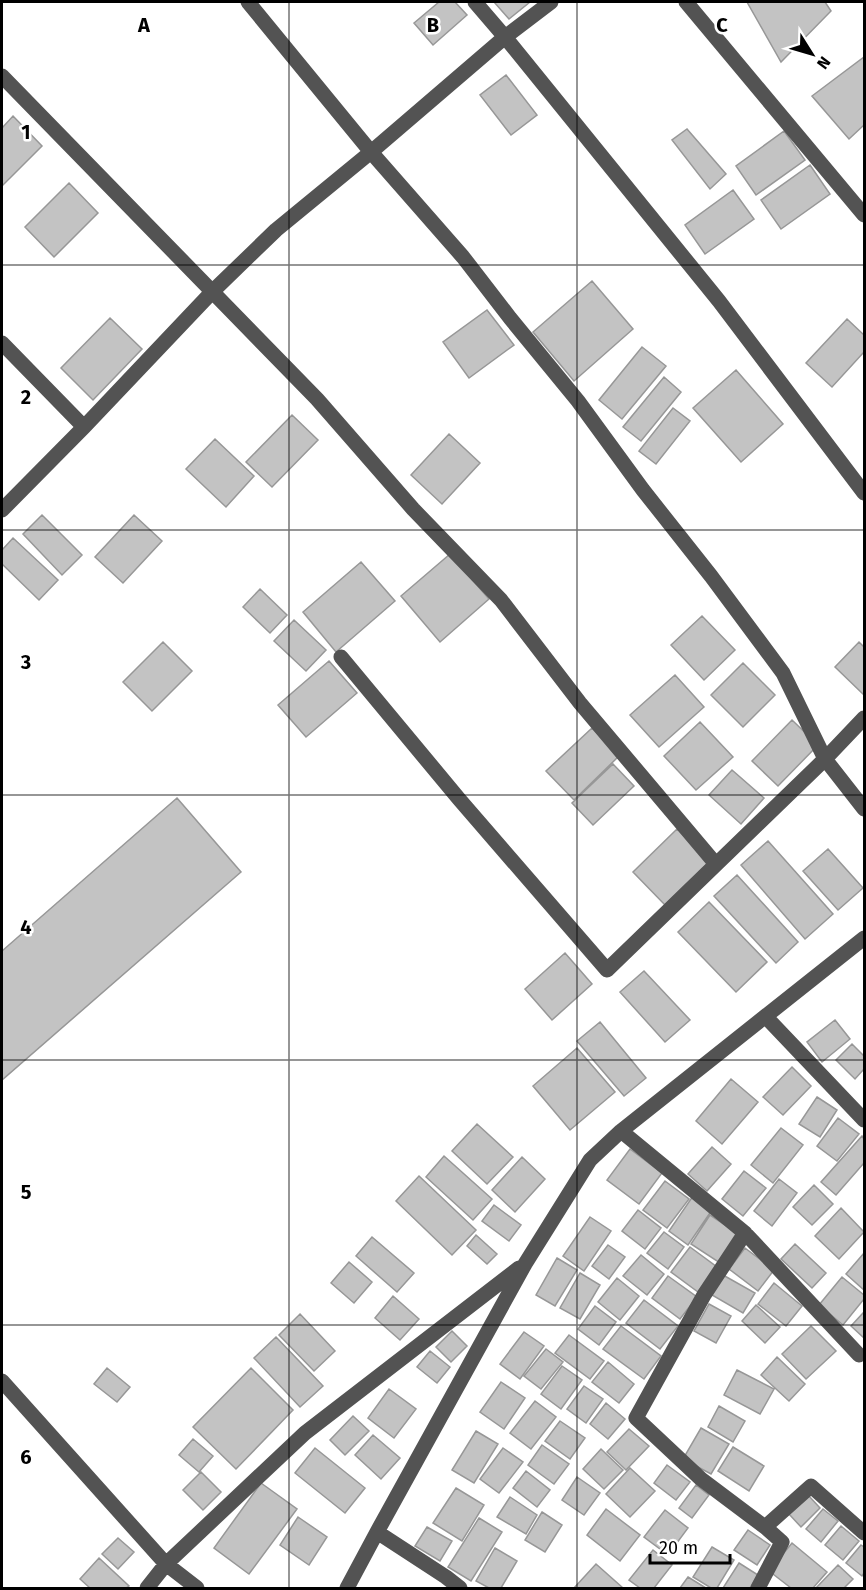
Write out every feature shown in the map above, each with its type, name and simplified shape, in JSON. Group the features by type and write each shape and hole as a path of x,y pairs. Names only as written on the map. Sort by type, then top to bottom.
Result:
{"street":[{"path":"248,2 371,152 463,257 578,401 783,673 825,759 864,809"},
{"path":"475,2 719,301 864,493"},
{"path":"2,510 213,291 276,230 505,37 551,2"},
{"path":"686,2 864,215"},
{"path":"2,75 317,399 413,509 501,600 580,703 715,863"},
{"path":"2,343 84,427"},
{"path":"341,657 459,799 607,970 825,759 864,718"},
{"path":"347,1588 525,1263 590,1160 621,1131 864,938"},
{"path":"766,1017 864,1120"},
{"path":"621,1131 745,1233 858,1355"},
{"path":"745,1233 704,1295 636,1419 701,1479 782,1542 758,1588"},
{"path":"147,1588 166,1564 305,1433 525,1263"},
{"path":"2,1381 166,1564 196,1588"},
{"path":"765,1527 811,1486 864,1533"},
{"path":"377,1532 460,1588"}],"building":[{"path":"439,2 455,2 467,15 433,45 414,23"},
{"path":"494,2 530,2 509,19"},
{"path":"747,2 825,2 831,11 781,62"},
{"path":"864,57 864,125 849,139 812,96"},
{"path":"506,75 537,115 511,135 480,95"},
{"path":"13,116 42,146 2,186 2,128"},
{"path":"687,129 726,174 710,189 672,140"},
{"path":"784,131 805,160 756,195 736,166"},
{"path":"810,165 830,194 781,229 761,200"},
{"path":"69,183 98,213 54,257 25,227"},
{"path":"733,190 754,219 705,254 685,225"},
{"path":"592,281 633,329 574,381 533,332"},
{"path":"487,310 514,345 469,378 443,342"},
{"path":"110,318 142,349 93,400 61,368"},
{"path":"847,319 864,335 864,352 832,387 806,363"},
{"path":"642,347 666,366 622,419 599,400"},
{"path":"736,370 783,424 741,462 693,408"},
{"path":"664,377 681,392 641,441 623,427"},
{"path":"673,408 690,421 656,464 639,451"},
{"path":"292,415 318,440 272,487 246,462"},
{"path":"449,434 480,463 442,504 411,475"},
{"path":"215,439 254,476 226,507 186,469"},
{"path":"42,515 82,555 62,575 23,534"},
{"path":"134,515 162,541 123,583 95,557"},
{"path":"13,538 58,580 39,600 2,564 2,550"},
{"path":"450,554 489,599 440,642 401,596"},
{"path":"361,562 395,601 336,652 303,612"},
{"path":"260,589 287,615 270,633 243,607"},
{"path":"702,616 735,650 704,680 671,645"},
{"path":"294,620 326,650 306,671 274,641"},
{"path":"163,642 192,671 152,711 123,682"},
{"path":"859,642 864,647 864,695 835,667"},
{"path":"329,661 357,693 306,737 278,705"},
{"path":"743,663 775,695 743,727 711,695"},
{"path":"675,675 704,707 659,747 630,715"},
{"path":"792,720 818,745 778,786 752,761"},
{"path":"700,722 733,757 696,790 664,756"},
{"path":"592,728 619,756 574,800 546,771"},
{"path":"613,764 634,786 593,825 572,803"},
{"path":"732,770 764,798 741,824 709,795"},
{"path":"177,798 241,872 2,1080 2,951"},
{"path":"677,829 710,861 665,905 633,872"},
{"path":"768,841 833,914 805,939 741,865"},
{"path":"828,849 863,888 838,910 803,871"},
{"path":"737,875 798,942 776,963 714,896"},
{"path":"709,902 767,962 736,992 678,932"},
{"path":"565,953 592,984 552,1020 525,989"},
{"path":"644,971 690,1020 665,1042 620,992"},
{"path":"835,1020 850,1039 822,1062 807,1042"},
{"path":"600,1022 646,1078 624,1096 577,1041"},
{"path":"852,1044 864,1056 864,1069 855,1079 836,1060"},
{"path":"577,1048 615,1092 570,1130 533,1086"},
{"path":"792,1067 811,1086 783,1115 763,1097"},
{"path":"731,1079 758,1102 722,1144 696,1121"},
{"path":"817,1097 837,1110 820,1137 799,1124"},
{"path":"838,1118 859,1134 837,1161 817,1146"},
{"path":"477,1124 513,1157 487,1184 452,1151"},
{"path":"781,1128 803,1145 773,1183 751,1165"},
{"path":"862,1136 864,1163 836,1195 821,1182"},
{"path":"712,1147 731,1164 707,1191 688,1174"},
{"path":"630,1149 662,1173 639,1204 607,1180"},
{"path":"444,1156 492,1199 473,1220 426,1177"},
{"path":"522,1157 545,1179 515,1212 492,1190"},
{"path":"744,1171 766,1188 743,1216 722,1199"},
{"path":"419,1176 476,1230 452,1255 396,1201"},
{"path":"779,1179 797,1193 772,1226 754,1211"},
{"path":"665,1181 689,1199 667,1228 643,1210"},
{"path":"814,1185 833,1204 812,1225 793,1207"},
{"path":"693,1196 712,1210 688,1245 669,1231"},
{"path":"494,1205 521,1225 509,1241 482,1221"},
{"path":"841,1208 864,1232 839,1259 815,1236"},
{"path":"638,1210 661,1228 645,1249 622,1231"},
{"path":"710,1215 739,1234 720,1263 691,1244"},
{"path":"590,1217 611,1231 584,1271 563,1256"},
{"path":"664,1232 684,1247 668,1269 647,1253"},
{"path":"476,1235 497,1254 487,1264 467,1246"},
{"path":"372,1237 414,1273 397,1292 356,1256"},
{"path":"795,1244 826,1273 812,1288 781,1259"},
{"path":"608,1245 625,1257 609,1279 592,1266"},
{"path":"690,1247 717,1267 698,1292 671,1272"},
{"path":"745,1248 774,1270 758,1291 729,1269"},
{"path":"864,1253 864,1290 846,1274"},
{"path":"641,1255 664,1274 647,1295 623,1276"},
{"path":"557,1258 577,1270 555,1306 536,1295"},
{"path":"349,1262 372,1282 354,1303 331,1283"},
{"path":"580,1273 600,1285 580,1319 560,1308"},
{"path":"723,1275 755,1293 743,1313 712,1295"},
{"path":"668,1276 697,1297 680,1319 652,1298"},
{"path":"842,1277 864,1295 864,1299 843,1325 819,1305"},
{"path":"617,1278 639,1296 620,1320 598,1302"},
{"path":"774,1283 802,1306 786,1326 758,1304"},
{"path":"393,1296 419,1319 400,1340 375,1318"},
{"path":"644,1300 678,1326 660,1349 626,1323"},
{"path":"709,1304 731,1316 716,1343 694,1331"},
{"path":"756,1305 780,1327 765,1343 742,1321"},
{"path":"595,1306 616,1322 599,1345 578,1329"},
{"path":"864,1312 864,1338 851,1326"},
{"path":"300,1314 335,1351 314,1371 279,1335"},
{"path":"621,1326 661,1356 644,1379 603,1349"},
{"path":"811,1326 836,1351 806,1379 782,1354"},
{"path":"452,1331 467,1346 451,1362 436,1347"},
{"path":"524,1332 544,1346 520,1379 500,1364"},
{"path":"569,1335 604,1361 590,1379 555,1353"},
{"path":"276,1337 323,1386 300,1407 254,1358"},
{"path":"546,1349 563,1362 541,1389 524,1376"},
{"path":"430,1351 450,1367 437,1383 417,1367"},
{"path":"777,1357 805,1384 789,1401 761,1375"},
{"path":"608,1362 634,1384 619,1403 592,1382"},
{"path":"562,1366 582,1380 561,1409 541,1394"},
{"path":"107,1368 130,1387 117,1402 94,1384"},
{"path":"251,1368 293,1410 236,1469 193,1427"},
{"path":"737,1370 774,1389 760,1414 724,1395"},
{"path":"501,1382 525,1398 504,1429 480,1412"},
{"path":"584,1386 603,1399 586,1423 567,1409"},
{"path":"389,1389 416,1409 394,1438 368,1418"},
{"path":"535,1401 556,1417 531,1449 510,1433"},
{"path":"606,1403 625,1419 608,1439 590,1424"},
{"path":"719,1406 745,1421 733,1442 708,1427"},
{"path":"353,1416 369,1431 345,1455 330,1440"},
{"path":"560,1421 585,1438 570,1459 545,1441"},
{"path":"701,1428 729,1444 711,1474 683,1459"},
{"path":"629,1429 649,1446 626,1470 607,1452"},
{"path":"476,1431 498,1444 474,1483 452,1470"},
{"path":"373,1435 400,1458 381,1479 355,1455"},
{"path":"193,1439 213,1456 199,1472 179,1455"},
{"path":"542,1445 569,1464 554,1484 528,1465"},
{"path":"733,1447 764,1466 749,1491 718,1471"},
{"path":"315,1448 365,1488 345,1513 295,1473"},
{"path":"503,1448 523,1462 499,1493 480,1479"},
{"path":"601,1449 623,1470 604,1489 583,1469"},
{"path":"667,1465 690,1482 676,1500 654,1483"},
{"path":"630,1468 655,1491 630,1517 606,1494"},
{"path":"526,1471 550,1490 537,1507 513,1488"},
{"path":"201,1472 221,1492 203,1510 183,1490"},
{"path":"577,1477 600,1493 584,1515 562,1500"},
{"path":"261,1483 297,1509 249,1574 214,1548"},
{"path":"696,1485 709,1495 692,1518 679,1508"},
{"path":"456,1488 484,1505 462,1541 433,1523"},
{"path":"808,1495 820,1508 801,1527 789,1514"},
{"path":"510,1497 537,1515 526,1534 497,1517"},
{"path":"606,1509 640,1535 620,1561 587,1535"},
{"path":"823,1509 838,1521 821,1542 806,1529"},
{"path":"665,1510 688,1528 668,1555 644,1537"},
{"path":"542,1512 562,1525 545,1552 525,1540"},
{"path":"298,1517 327,1537 309,1565 280,1545"},
{"path":"479,1518 502,1532 471,1581 448,1567"},
{"path":"841,1526 859,1541 843,1560 825,1545"},
{"path":"427,1527 452,1541 440,1561 415,1546"},
{"path":"748,1530 770,1545 757,1565 734,1550"},
{"path":"118,1538 134,1552 118,1569 102,1554"},
{"path":"792,1543 827,1572 813,1588 791,1588 769,1571"},
{"path":"861,1545 864,1547 862,1576 846,1563"},
{"path":"712,1547 734,1560 717,1588 711,1588 693,1577"},
{"path":"495,1548 517,1561 501,1588 489,1588 476,1581"},
{"path":"653,1550 672,1565 654,1588 640,1588 629,1580"},
{"path":"99,1558 129,1586 126,1588 90,1588 80,1579"},
{"path":"739,1563 758,1575 750,1588 723,1588"},
{"path":"596,1564 623,1588 574,1588"},
{"path":"838,1565 853,1579 844,1588 816,1588"},
{"path":"688,1577 706,1588 680,1588"}]}
